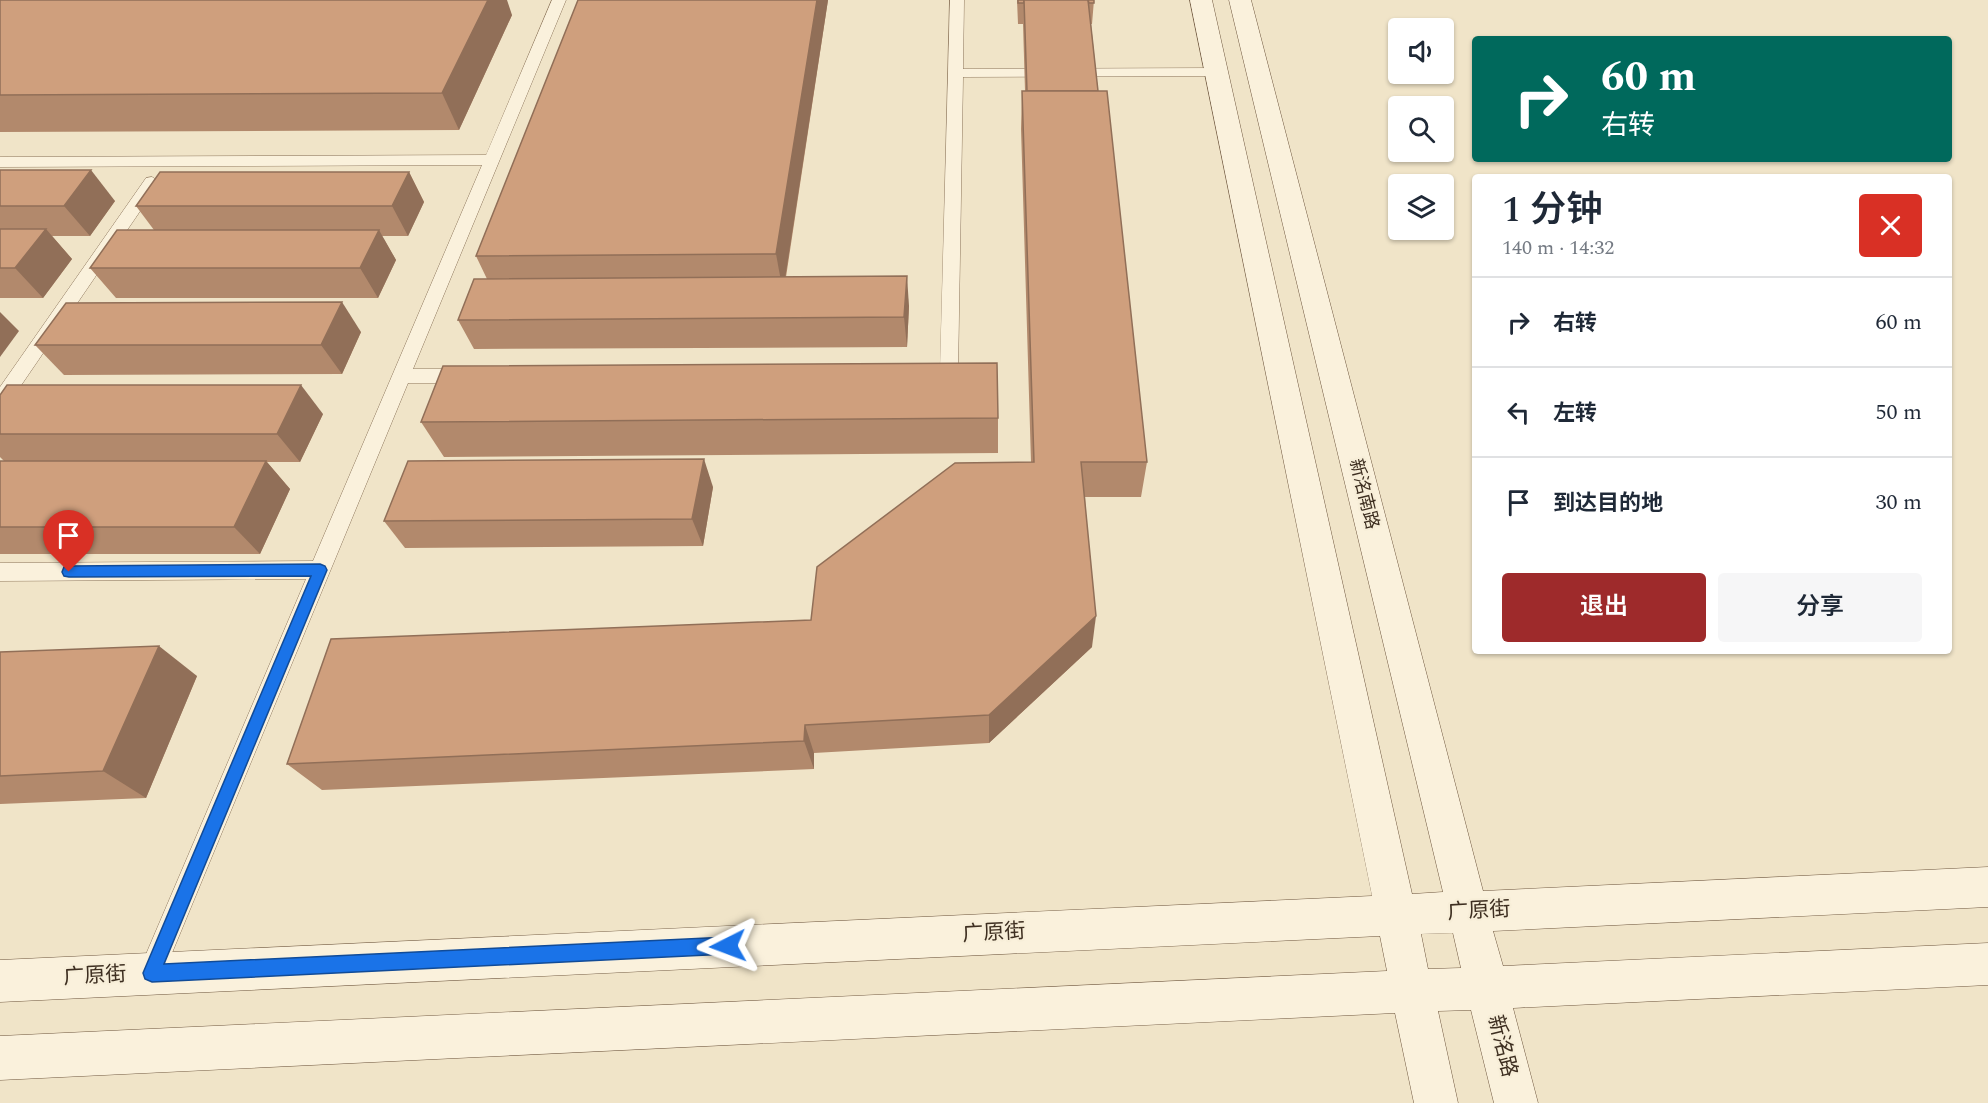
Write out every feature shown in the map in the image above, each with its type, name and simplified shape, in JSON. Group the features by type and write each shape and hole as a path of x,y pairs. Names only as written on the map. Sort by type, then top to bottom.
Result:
{"main road":[{"path":"1201,0 1436,1103"},
{"name":"新洺南路","path":"1240,0 1487,988"},
{"name":"广原街","path":"0,981 1988,887"},
{"path":"0,1058 1988,964"},
{"name":"新洺路","path":"1487,988 1516,1103"}],"lane":[{"path":"152,973 559,0"},
{"path":"913,374 949,373 957,0"},
{"path":"956,73 1216,72"},
{"path":"0,162 492,160"},
{"path":"0,401 167,161"},
{"path":"401,376 485,376"},
{"path":"0,572 320,570"}],"building":[{"path":"0,0 488,0 442,93 0,95"},
{"path":"578,0 817,0 776,254 476,256"},
{"path":"1024,0 1088,0 1098,91 1027,91"},
{"path":"1022,91 1107,91 1147,462 1081,462 1096,616 989,715 805,725 804,741 287,764 331,639 811,620 817,567 955,463 1034,462"},
{"path":"0,170 91,170 64,206 0,206"},
{"path":"160,172 409,172 392,206 136,206"},
{"path":"0,229 46,229 15,268 0,268"},
{"path":"117,230 379,230 360,268 90,268"},
{"path":"907,276 904,317 458,320 474,279"},
{"path":"342,302 321,345 35,345 66,303"},
{"path":"997,363 998,418 421,422 443,366"},
{"path":"7,385 301,385 277,434 0,434 0,395"},
{"path":"704,459 692,519 384,521 408,461"},
{"path":"0,461 266,461 234,527 0,527"},
{"path":"159,646 103,771 0,776 0,652"}],"route":[{"path":"69,572 320,570 152,973 728,946"}]}
